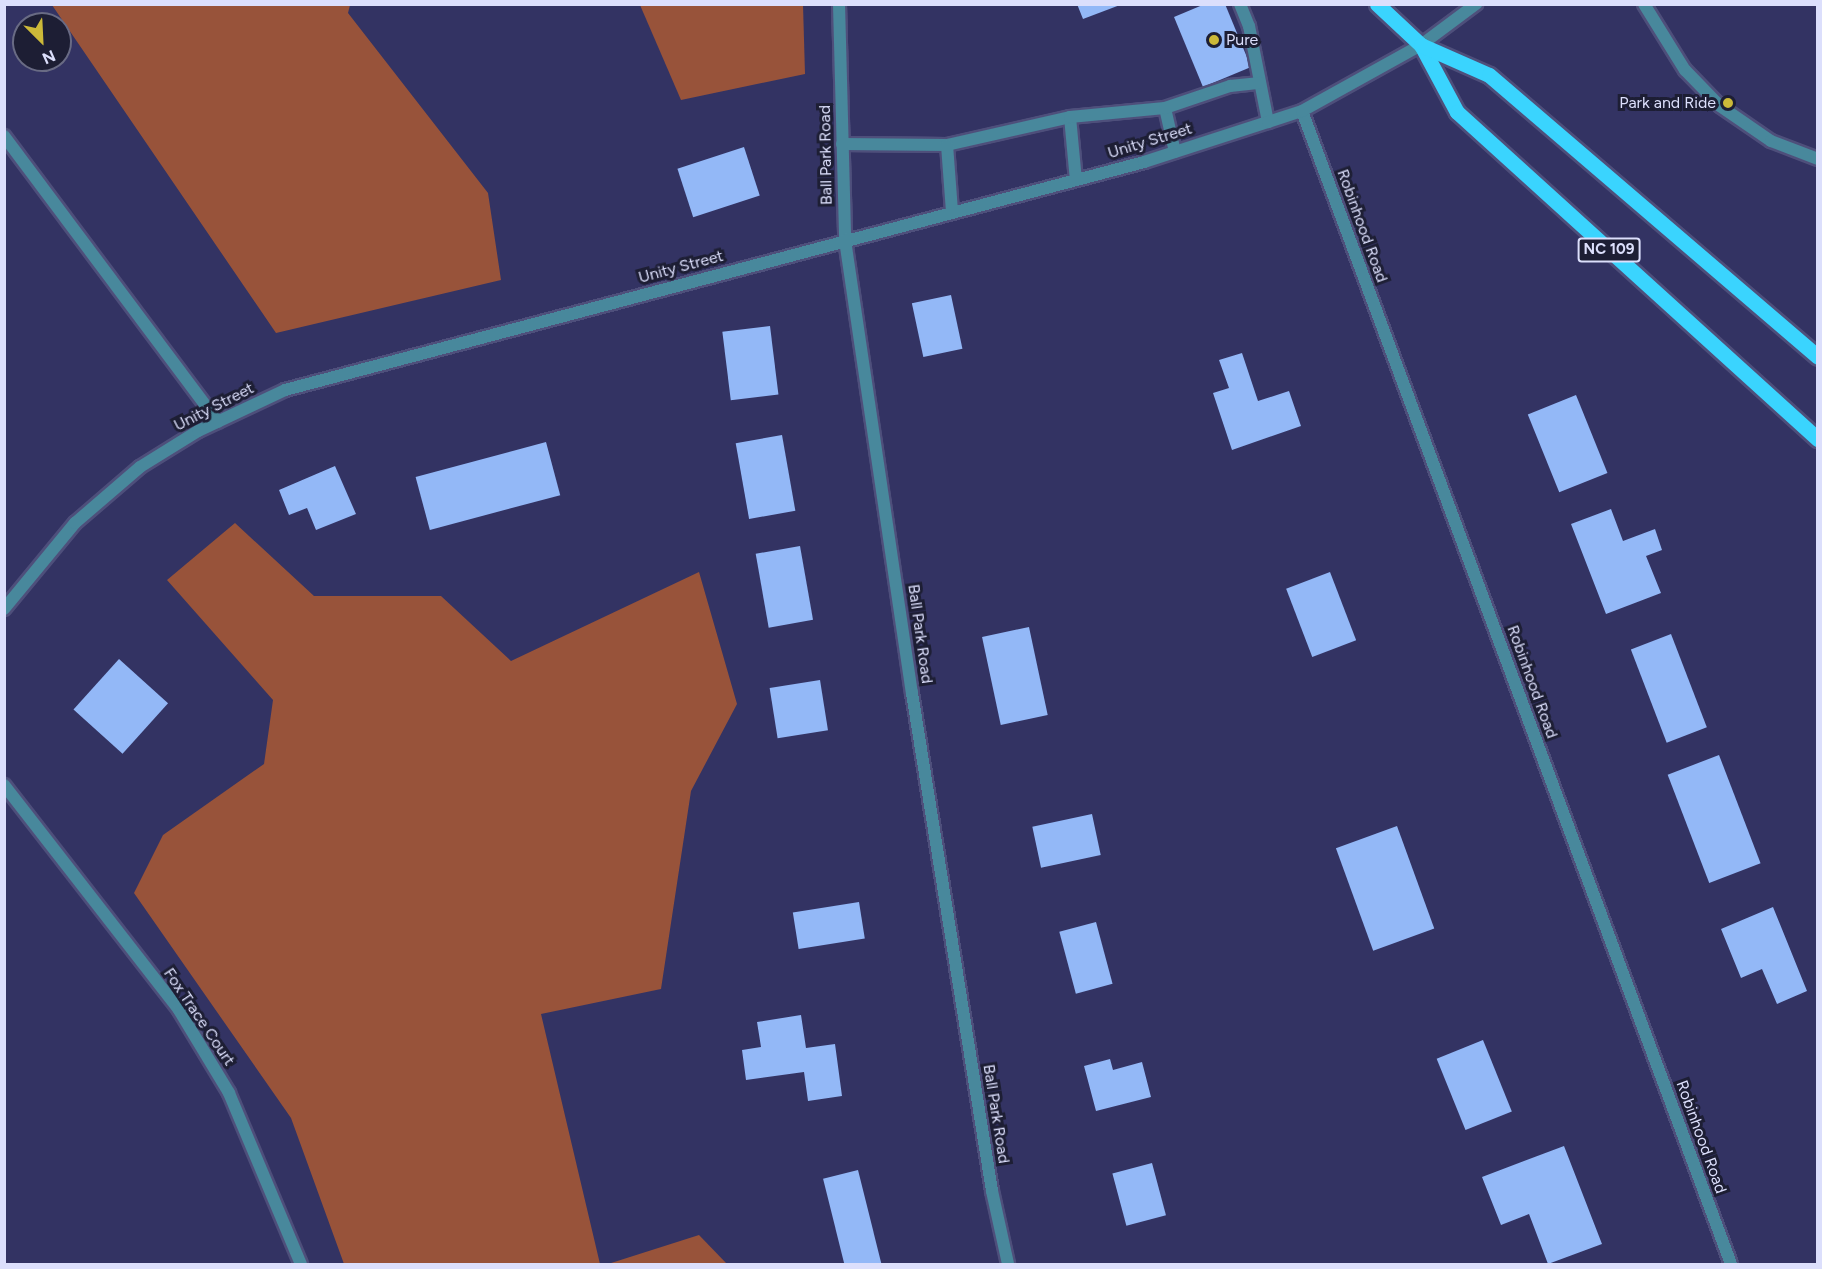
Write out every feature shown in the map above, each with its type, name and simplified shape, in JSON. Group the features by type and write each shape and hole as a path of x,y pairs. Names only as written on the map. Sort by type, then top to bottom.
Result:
{"main road":[{"name":"NC 109","path":"1377,4 1421,45 1457,112 1818,439"},
{"name":"NC 109","path":"1421,45 1490,75 1818,357"}],"street":[{"name":"Ball Park Road","path":"839,4 845,240 912,693 992,1191 1008,1264"},
{"path":"1240,4 1249,26 1268,122"},
{"name":"Unity Street","path":"4,609 75,523 140,467 218,422 285,390 1076,180 1175,152 1302,111 1421,45 1476,4"},
{"path":"1644,4 1685,69 1720,106 1771,141 1818,159"},
{"path":"842,144 946,145 1070,117 1165,108 1230,86 1260,83"},
{"path":"1165,108 1175,152"},
{"name":"Robinhood Road","path":"1302,111 1731,1264"},
{"path":"1070,117 1076,180"},
{"path":"4,136 218,422"},
{"path":"946,145 952,212"},
{"name":"Fox Trace Court","path":"4,785 184,1019 229,1093 301,1264"}],"shaded area":[{"path":"52,5 350,5 348,13 488,193 501,280 276,333 72,34 72,12 57,12"},
{"path":"640,5 803,5 805,74 681,100"},
{"path":"235,523 314,596 441,596 511,661 699,572 737,704 691,791 661,989 541,1014 600,1264 344,1264 291,1118 134,893 163,835 264,764 273,700 167,580"},
{"path":"699,1235 727,1264 608,1264"}],"building":[{"path":"1077,4 1120,4 1120,5 1083,19"},
{"path":"1205,4 1225,4 1251,67 1203,87 1174,17"},
{"path":"744,147 760,196 693,217 677,169"},
{"path":"951,295 962,349 923,357 912,303"},
{"path":"770,326 778,394 731,400 722,332"},
{"path":"1242,353 1258,401 1289,391 1301,426 1232,450 1213,393 1229,388 1219,360"},
{"path":"1576,395 1607,473 1559,492 1528,414"},
{"path":"782,435 795,511 749,519 736,443"},
{"path":"546,442 560,495 430,530 416,477"},
{"path":"335,466 356,514 316,530 307,508 289,515 279,490"},
{"path":"1611,509 1623,541 1655,529 1662,550 1646,556 1661,593 1606,614 1571,524"},
{"path":"800,546 813,620 769,628 756,554"},
{"path":"1330,572 1356,640 1312,657 1286,589"},
{"path":"1029,627 1048,715 1001,725 982,637"},
{"path":"1671,634 1707,727 1667,743 1631,649"},
{"path":"119,659 168,703 123,754 73,710"},
{"path":"820,680 828,730 778,738 770,688"},
{"path":"1719,755 1761,863 1709,883 1668,775"},
{"path":"1092,814 1101,855 1041,868 1032,827"},
{"path":"1397,826 1434,928 1373,951 1336,848"},
{"path":"859,902 865,939 799,949 793,912"},
{"path":"1773,907 1807,991 1777,1004 1762,969 1741,978 1721,929"},
{"path":"1096,922 1113,984 1076,994 1059,932"},
{"path":"801,1015 806,1048 835,1044 842,1096 808,1101 804,1072 746,1080 742,1050 761,1047 757,1022"},
{"path":"1483,1040 1512,1111 1465,1130 1437,1059"},
{"path":"1110,1059 1113,1070 1142,1062 1151,1097 1096,1111 1084,1066"},
{"path":"1564,1146 1602,1244 1548,1264 1529,1214 1501,1225 1482,1177"},
{"path":"1152,1163 1166,1215 1126,1226 1112,1174"},
{"path":"858,1170 881,1264 844,1264 823,1179"}],"place":[{"name":"Pure","path":"1214,40"},
{"name":"Park and Ride","path":"1728,103"}]}
